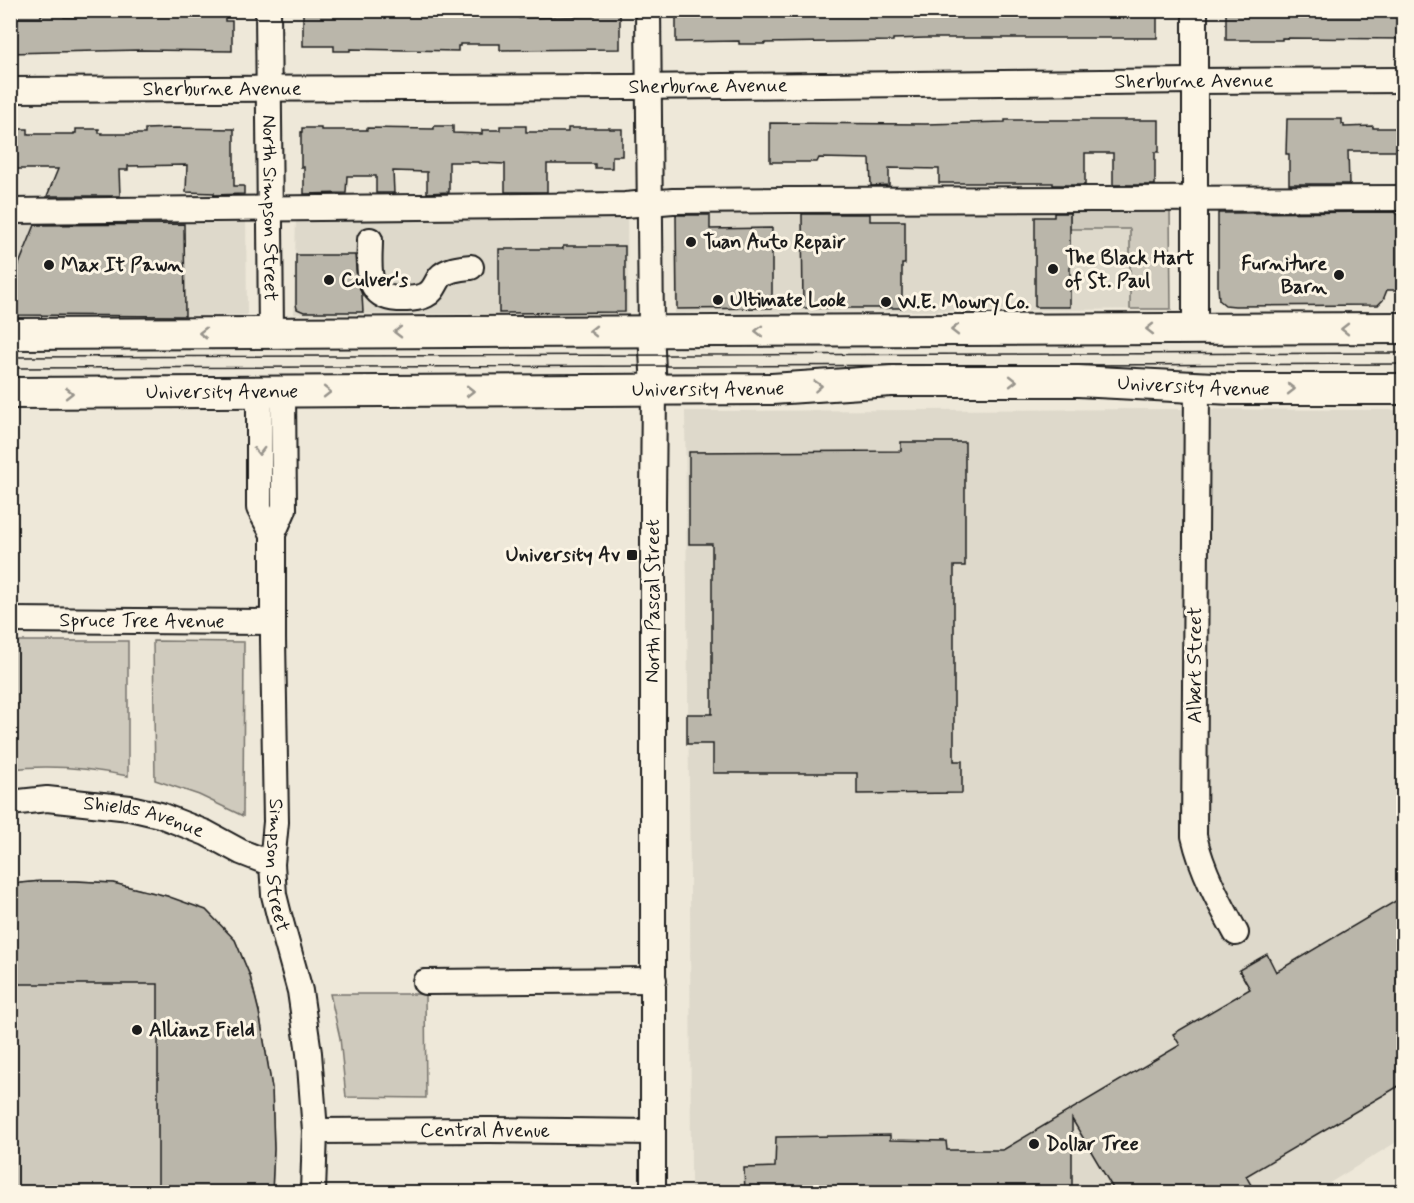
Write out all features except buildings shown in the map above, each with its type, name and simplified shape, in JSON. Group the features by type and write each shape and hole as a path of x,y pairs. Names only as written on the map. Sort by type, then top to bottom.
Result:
{"main road":[{"path":"10,334 1404,328"},
{"name":"University Avenue","path":"10,393 772,389 891,381 1078,381 1232,389 1404,389"}],"street":[{"name":"North Simpson Street","path":"268,10 271,333"},
{"name":"North Pascal Street","path":"648,10 651,331 654,390 653,1192"},
{"path":"1195,10 1195,329"},
{"name":"Sherburne Avenue","path":"10,90 1404,80"},
{"path":"10,211 625,204 673,201 1404,198"},
{"path":"370,240 372,284 380,294 390,298 407,299 427,295 434,290 444,274 471,267"},
{"name":"Albert Street","path":"1197,388 1194,836 1204,872 1236,933"},
{"name":"Simpson Street","path":"271,392 259,508 273,534 276,822 272,864 274,895 300,991 309,1053 315,1131 313,1192"},
{"name":"Spruce Tree Avenue","path":"10,620 273,622"},
{"name":"Shields Avenue","path":"10,803 47,800 130,808 160,815 206,833 241,852 272,864"},
{"path":"425,982 654,980"},
{"name":"Central Avenue","path":"315,1131 653,1132"}],"shaded area":[{"path":"675,205 1171,205 1171,309 675,313"},
{"path":"1170,209 1171,309 1130,309 1130,229 1070,229 1070,210"},
{"path":"627,210 628,314 294,314 296,212"},
{"path":"246,212 247,315 11,317 10,214"},
{"path":"1403,410 1403,1138 1317,1192 691,1192 685,411"},
{"path":"11,641 128,641 128,776 70,768 11,769"},
{"path":"153,641 244,642 243,816 199,795 155,780"},
{"name":"Allianz Field","path":"42,881 113,883 167,896 235,940 250,976 259,1012 272,1088 274,1149 272,1192 11,1192 10,884"},
{"path":"330,994 425,994 426,1098 346,1097 340,1038"}],"tram line":[{"path":"10,357 1404,353"},
{"path":"10,368 1404,364"}],"place":[{"name":"Tuan Auto Repair","path":"691,242"},
{"name":"Max It Pawn","path":"49,265"},
{"name":"The Black Hart of St. Paul","path":"1053,269"},
{"name":"Furniture Barn","path":"1339,275"},
{"name":"Culver's","path":"329,280"},
{"name":"Ultimate Look","path":"718,300"},
{"name":"W.E. Mowry Co.","path":"886,302"},
{"name":"University Av","path":"632,555"},
{"name":"Allianz Field","path":"137,1030"},
{"name":"Dollar Tree","path":"1034,1144"}]}
